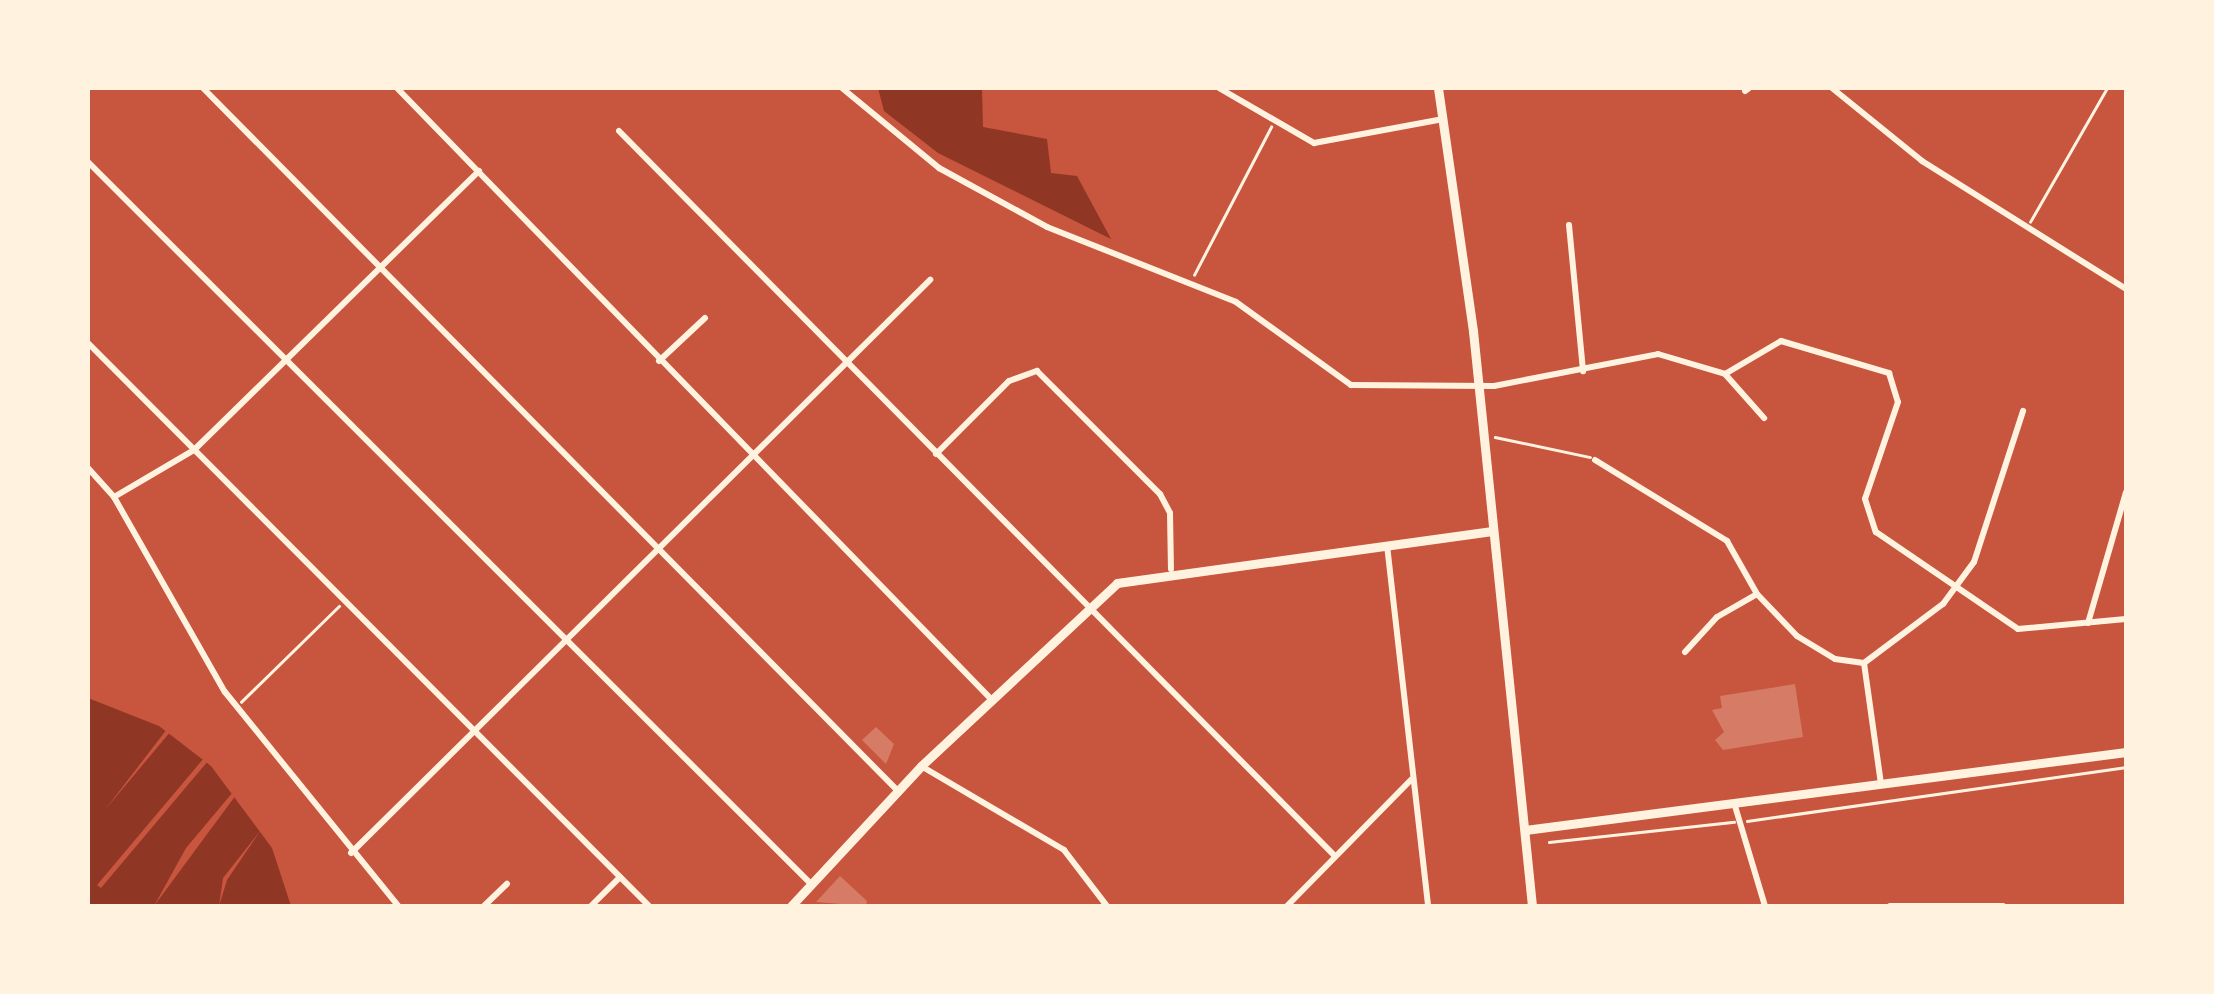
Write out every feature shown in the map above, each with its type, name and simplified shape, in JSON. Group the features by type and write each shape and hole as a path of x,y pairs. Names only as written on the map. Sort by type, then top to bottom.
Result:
{"main road":[{"path":"1438,88 1438,120 1476,387 1532,906"},
{"path":"797,904 897,790 1086,607 1117,583 1171,569 1490,531"},
{"path":"1525,830 1882,787 2126,752"}],"street":[{"path":"202,88 897,790"},
{"path":"397,88 620,309 659,362 990,698"},
{"path":"842,88 928,160 997,201 1251,310 1351,385 1476,387 1583,370 1644,354 1725,374 1764,418"},
{"path":"1219,88 1272,126 1333,144 1438,120"},
{"path":"1832,88 1898,144 2126,289"},
{"path":"619,131 1336,856"},
{"path":"88,162 811,884"},
{"path":"114,497 194,450 479,171"},
{"path":"1568,225 1583,370"},
{"path":"350,853 930,280"},
{"path":"659,362 705,318"},
{"path":"1725,374 1781,341 1897,379 1866,516 1956,589 2018,628 2126,619"},
{"path":"88,343 649,906"},
{"path":"936,454 1018,374 1037,371 1160,494 1170,513 1171,569"},
{"path":"1595,460 1727,542 1757,594 1821,652 1864,662 1892,650 1956,589 1986,535 2023,411"},
{"path":"88,468 114,497 236,708 350,853 398,906"},
{"path":"2088,623 2126,492"},
{"path":"1387,542 1428,906"},
{"path":"1685,652 1717,617 1757,594"},
{"path":"1864,662 1882,787"},
{"path":"921,766 1064,850 1107,906"},
{"path":"1287,906 1412,779"},
{"path":"1735,806 1766,906"},
{"path":"591,906 620,878"},
{"path":"484,906 507,884"},
{"path":"1890,906 2003,906"}],"path":[{"path":"2027,228 2107,88"},
{"path":"1190,283 1272,126"},
{"path":"1496,437 1595,460"},
{"path":"236,708 344,602"},
{"path":"1549,842 1740,822 2126,768"}],"shaded area":[{"path":"878,88 982,88 983,127 1047,139 1051,173 1077,176 1111,239 938,153 884,111"},
{"path":"88,698 159,726 211,766 272,848 291,906 88,906"}],"pier":[{"path":"167,729 171,731 104,811"},
{"path":"204,758 208,761 101,888 97,885"},
{"path":"233,792 236,795 154,906 186,848"},
{"path":"261,830 227,880 219,906 223,878"}],"building":[{"path":"1795,684 1803,737 1723,750 1715,740 1724,732 1712,710 1722,708 1720,696"},
{"path":"876,727 894,744 886,764 862,740"},
{"path":"840,876 867,901 866,906 816,902"}]}
